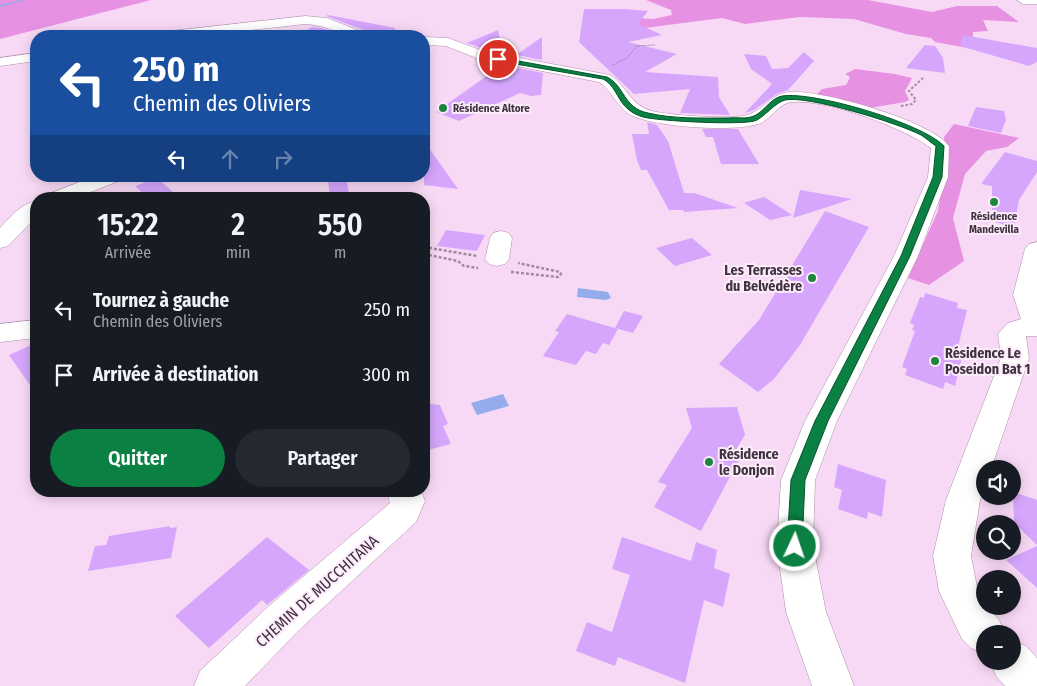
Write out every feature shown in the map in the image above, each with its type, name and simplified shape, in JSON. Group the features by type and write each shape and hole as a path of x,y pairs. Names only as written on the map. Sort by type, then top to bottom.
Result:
{"street":[{"path":"216,30 305,20 322,21 345,30"},
{"path":"430,41 448,42 479,55 604,78 611,81 627,107 645,115 698,120 754,119 782,98 791,97 822,101 888,119 925,134 940,146 938,177 906,256 822,421 798,480 795,546 806,612 833,686"},
{"path":"0,62 30,57"},
{"path":"72,192 98,182"},
{"path":"0,242 22,217 30,211"},
{"path":"976,625 958,592 952,556 963,500 1015,358 1012,334 1017,328 1026,326 1037,327 1026,295 1037,249"},
{"path":"0,332 30,330"},
{"name":"CHEMIN DE MUCCHITANA","path":"215,686 284,618 404,512 408,501 406,497"},
{"path":"1019,670 1034,686"}],"path":[{"path":"611,65 617,64 632,54 637,46 655,45"},
{"path":"888,119 891,117 877,110 912,104 916,100 909,91 922,78"},
{"path":"526,273 529,265"},
{"path":"541,274 543,268"}],"shaded area":[{"path":"0,0 151,0 30,30 0,39"},
{"path":"646,0 868,0 932,12 957,6 997,6 1019,22 983,20 988,31 973,32 973,49 935,42 931,38 906,34 854,19 800,17 745,24 722,18 629,30 600,16 653,19 672,15 671,10"},
{"path":"855,69 912,78 905,91 909,100 864,109 815,96 822,89 846,85 850,77 845,74"},
{"path":"954,124 1019,138 1007,147 986,151 965,174 953,218 964,261 929,285 908,278 938,211 946,158 944,137"}],"water":[{"path":"578,288 608,292 611,298 606,300 577,297"},
{"path":"503,394 509,406 477,415 471,403"}],"building":[{"path":"584,9 648,11 638,24 662,35 628,42 677,54 645,72 718,77 719,97 730,115 680,113 690,89 634,94 579,42"},
{"path":"326,16 395,28 395,30 363,30"},
{"path":"312,27 328,30 307,30"},
{"path":"498,30 503,52 484,49 467,43"},
{"path":"963,35 1037,48 1037,62 1029,66 960,46"},
{"path":"542,37 542,60 516,55"},
{"path":"925,45 935,46 943,58 945,73 906,68"},
{"path":"804,52 814,61 788,90 777,94 754,110 745,113 772,84 751,69 744,54 766,56 772,69 788,68"},
{"path":"502,65 543,73 541,95 531,96 520,93 459,121 436,112"},
{"path":"976,107 1004,111 1006,120 1001,133 968,126"},
{"path":"647,122 657,125 668,141 684,193 694,193 738,208 684,212 683,210 669,210 647,170 641,170 637,160 632,134 649,134"},
{"path":"702,129 738,129 759,164 721,164 713,137 706,137"},
{"path":"430,149 458,189 424,185 424,182 430,182"},
{"path":"1005,152 1037,161 1037,172 1019,200 1014,227 992,221 992,186 981,184"},
{"path":"146,182 162,182 173,192 141,192 135,186"},
{"path":"328,182 347,182 349,192 329,192"},
{"path":"800,190 852,199 793,218"},
{"path":"764,197 792,215 770,220 744,203"},
{"name":"Les Terrasses du Belvédère","path":"825,211 869,227 800,345 774,379 758,392 719,364 759,320"},
{"path":"446,230 485,235 477,251 437,246"},
{"path":"692,238 712,255 675,266 656,248"},
{"path":"925,293 958,303 957,308 967,310 957,351 963,353 955,386 945,382 943,389 905,375 907,369 902,367 915,331 912,330 914,325 910,323 920,297 924,298"},
{"path":"624,311 643,316 633,333 615,328"},
{"path":"567,314 618,329 609,345 603,343 596,354 586,351 576,365 543,356 559,332 555,331"},
{"path":"30,346 30,385 9,355"},
{"path":"430,404 440,405 448,424 443,426 451,444 430,449"},
{"name":"Résidence le Donjon","path":"737,407 745,435 737,448 740,458 701,531 654,507 667,485 658,482 692,428 686,408"},
{"path":"838,464 886,480 882,517 868,512 867,519 838,509 842,490 834,487"},
{"path":"1021,495 1037,500 1037,545 1021,530 1021,515 1014,515 1013,505 1021,505"},
{"path":"170,526 170,528 177,527 171,558 88,571 95,546 106,545 109,536"},
{"path":"267,537 309,570 267,605 262,600 209,648 175,616"},
{"path":"622,537 691,561 696,542 717,550 714,568 730,574 723,607 704,600 685,683 618,657 615,666 576,651 587,622 612,632 630,575 612,569"},
{"path":"1037,546 1037,588 1021,574 1021,570 1017,570 1006,560 1021,560 1021,553"}],"waterway":[{"path":"0,6 25,0"}],"place":[{"name":"Résidence Altore","path":"443,108"},
{"name":"Résidence Mandevilla","path":"994,202"},
{"name":"Les Terrasses du Belvédère","path":"812,278"},
{"name":"Résidence Le Poseidon Bat 1","path":"935,361"},
{"name":"Résidence le Donjon","path":"709,462"}],"route":[{"path":"498,59 604,78 611,81 627,107 645,115 666,119 740,121 754,119 782,98 804,97 898,122 925,134 940,146 938,177 906,256 822,421 798,480 795,546"}]}
